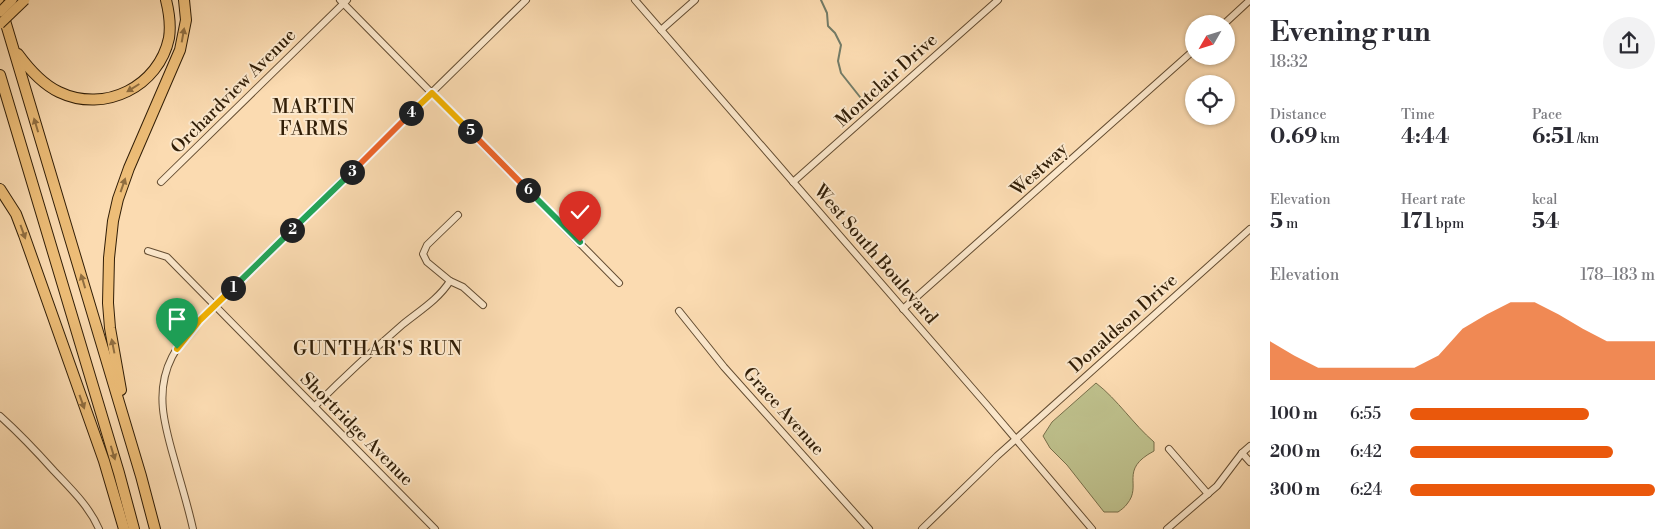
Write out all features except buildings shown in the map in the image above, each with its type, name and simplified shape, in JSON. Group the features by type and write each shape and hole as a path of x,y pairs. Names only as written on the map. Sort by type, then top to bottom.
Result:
{"highway":[{"path":"12,46 38,78 60,92 80,99 91,100 119,96 145,80 160,61 169,36 170,24 166,0"},
{"path":"132,445 108,315 107,290 113,221 129,168 180,50 186,20 184,0"},
{"path":"0,4 132,445 155,529"},
{"path":"0,75 134,529"},
{"path":"0,189 16,214 104,461 124,529"}],"main road":[{"path":"0,12 12,0"},
{"path":"0,24 24,0"}],"street":[{"path":"193,529 166,432 162,410 162,393 168,366 177,349 186,336 215,306 526,0"},
{"name":"West South Boulevard","path":"635,0 1092,529"},
{"path":"661,30 695,0"},
{"name":"Montclair Drive","path":"793,182 998,0"},
{"path":"1234,15 1250,0"},
{"path":"344,1 619,283"},
{"name":"Orchardview Avenue","path":"162,182 344,1"},
{"name":"Westway","path":"903,309 1185,58"},
{"path":"458,215 426,245 423,254 427,262 450,281 468,291 483,305"},
{"name":"Donaldson Drive","path":"922,529 1016,439 1250,229"},
{"name":"Shortridge Avenue","path":"148,251 167,257 436,529"},
{"path":"315,406 369,354 414,315 438,298 450,281"},
{"name":"Grace Avenue","path":"679,311 724,366 869,529"},
{"path":"0,416 35,450 77,496 91,514 99,529"},
{"path":"1167,529 1223,479 1242,453 1250,446"},
{"path":"1169,449 1208,494"},
{"path":"1242,453 1250,462"}],"green space":[{"path":"1096,383 1154,442 1154,451 1143,458 1134,471 1131,497 1118,512 1104,512 1067,465 1050,448 1043,436 1052,422"}],"waterway":[{"path":"821,0 827,13 828,26 835,33 841,45 838,61 841,73 860,97"}],"district":[{"name":"MARTIN FARMS","path":"314,117"},
{"name":"GUNTHAR'S RUN","path":"378,348"}],"route":[{"path":"177,349 200,320 432,93 580,242"}]}
